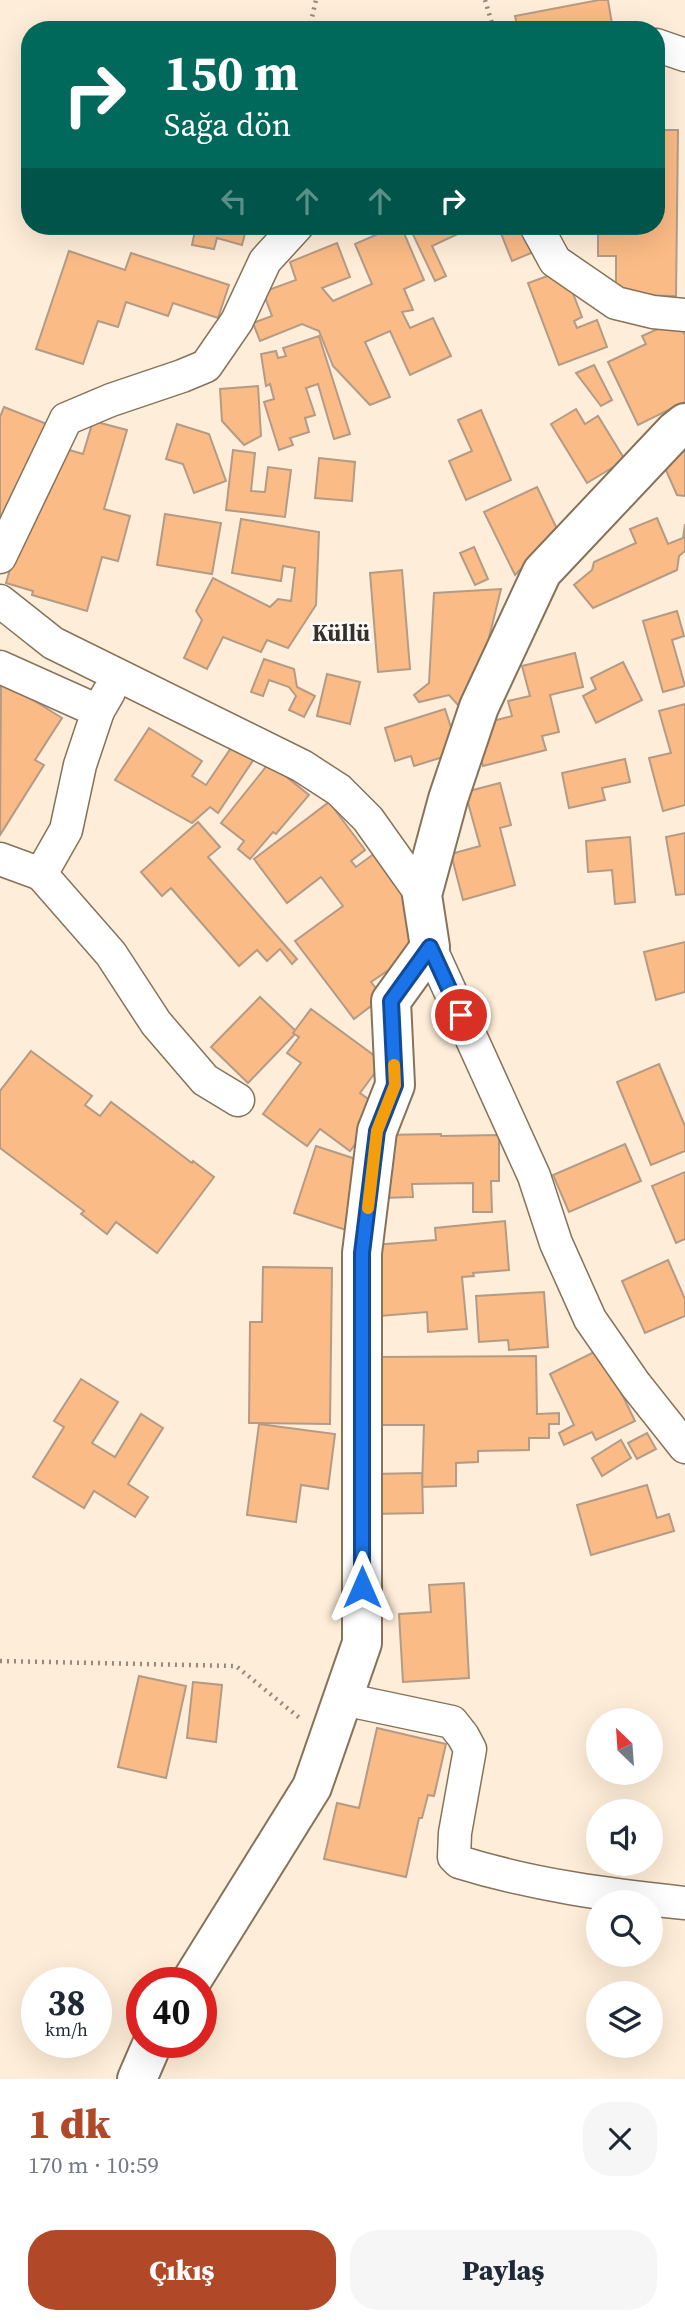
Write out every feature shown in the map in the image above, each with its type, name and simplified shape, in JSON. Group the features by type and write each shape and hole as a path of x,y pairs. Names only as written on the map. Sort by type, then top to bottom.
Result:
{"street":[{"path":"665,49 685,55"},
{"path":"0,557 66,419 206,366 236,321 265,261 290,235"},
{"path":"541,235 555,261 616,303 653,312 685,315"},
{"path":"685,423 542,572 478,707 448,799 422,895 430,947 534,1176 556,1243 590,1319 635,1384 685,1447"},
{"path":"0,601 53,643 302,766 339,790 368,819 422,895"},
{"path":"0,667 98,711"},
{"path":"41,874 66,830 80,765 98,711 118,675"},
{"path":"0,859 41,874 111,954 156,1023 205,1080 238,1100"},
{"path":"200,1967 312,1787 362,1643 362,1253 377,1131 395,1085 391,1001 430,947"},
{"path":"343,1699 452,1722 463,1735 470,1749 455,1833 454,1857 459,1862 552,1886 685,1903"},
{"path":"137,2079 146,2058"}],"path":[{"path":"311,21 316,0"},
{"path":"485,0 491,21"},
{"path":"0,1661 236,1666 328,1742"}],"building":[{"path":"608,0 612,21 516,21 515,16"},
{"path":"665,130 678,130 676,296 616,295 616,256 598,256 598,235 665,235"},
{"path":"194,235 245,235 242,245 217,238 214,249 192,245"},
{"path":"376,235 405,235 424,280 404,289 413,310 402,312 410,328 433,318 451,356 410,375 390,331 365,342 390,397 370,405 333,366 319,331 302,324 260,341 253,323 272,316 263,292 296,280 290,262 337,243 350,277 322,288 333,301 372,284 355,244"},
{"path":"413,235 456,235 432,246 446,276 435,281"},
{"path":"502,235 530,235 536,251 512,261"},
{"path":"69,251 125,270 131,253 229,285 218,318 173,303 168,316 126,302 118,327 98,321 83,364 36,349"},
{"path":"564,270 582,317 574,321 577,328 597,320 607,347 559,365 528,283"},
{"path":"678,320 685,335 685,402 638,425 608,362 646,344 642,336"},
{"path":"319,336 350,434 334,439 318,384 306,388 315,415 305,418 309,432 290,438 293,445 279,450 264,402 274,399 270,384 266,386 261,354 276,351 278,358 286,356 283,348"},
{"path":"594,365 612,400 601,406 576,373"},
{"path":"258,386 261,436 244,445 222,421 220,389"},
{"path":"4,407 47,424 0,523 0,417"},
{"path":"576,409 585,424 598,416 625,460 587,483 551,424"},
{"path":"481,410 511,480 466,500 449,461 472,451 458,420"},
{"path":"93,421 127,430 104,509 130,516 118,561 102,557 87,611 32,595 33,591 6,583 31,496 59,447 83,454"},
{"path":"177,424 209,434 226,481 194,493 183,464 166,459"},
{"path":"685,438 685,496 677,495 657,450"},
{"path":"233,450 255,453 251,491 265,492 268,467 291,470 285,517 226,510"},
{"path":"319,458 355,462 352,501 315,498"},
{"path":"537,487 558,531 515,575 484,512"},
{"path":"165,514 221,523 212,574 157,565"},
{"path":"657,518 668,544 683,538 685,524 685,551 679,556 677,570 593,608 574,585 592,570 594,562 636,543 630,529"},
{"path":"241,519 319,532 316,605 288,648 267,640 261,652 223,637 207,669 184,658 202,620 196,611 213,578 270,607 278,599 291,601 295,568 283,566 281,581 232,573"},
{"path":"474,547 488,579 475,585 460,553"},
{"path":"402,570 410,669 378,672 370,573"},
{"path":"501,589 481,670 473,673 467,698 459,706 449,695 419,702 414,695 429,683 434,593"},
{"path":"677,611 684,636 672,640 685,686 663,692 643,621"},
{"path":"575,653 583,687 550,695 559,732 542,736 546,750 483,766 473,726 512,716 508,701 530,696 522,666"},
{"path":"264,659 294,669 297,687 315,696 304,717 289,710 296,696 289,687 269,680 263,696 251,692"},
{"path":"623,662 642,700 596,723 583,696 596,689 591,678"},
{"path":"327,674 360,682 350,724 317,716"},
{"path":"1,680 62,718 35,760 44,765 0,835"},
{"path":"685,704 685,805 663,811 649,758 671,753 659,711"},
{"path":"445,709 459,752 414,766 411,756 395,761 385,728"},
{"path":"149,728 202,761 192,776 206,785 233,745 254,759 218,813 210,807 192,823 115,780"},
{"path":"625,759 630,782 602,788 605,800 569,808 562,773"},
{"path":"269,763 309,795 276,834 273,832 250,859 238,849 244,841 221,823"},
{"path":"500,783 511,825 500,828 515,885 463,900 451,854 480,846 465,792"},
{"path":"329,802 365,850 351,861 356,867 375,853 421,910 427,944 371,982 383,997 354,1019 295,941 343,906 321,877 287,903 254,859"},
{"path":"198,822 220,847 208,857 297,959 292,964 280,949 267,961 257,950 239,966 171,888 162,896 141,872"},
{"path":"685,833 685,894 676,895 666,837"},
{"path":"630,837 635,902 615,904 612,870 588,872 586,841"},
{"path":"685,942 685,992 656,1000 644,952"},
{"path":"260,997 297,1032 248,1083 211,1047"},
{"path":"311,1009 383,1062 360,1093 382,1109 350,1151 320,1129 307,1146 263,1114 301,1063 287,1053 299,1037 293,1033"},
{"path":"31,1051 92,1096 85,1105 100,1116 111,1102 214,1177 157,1253 116,1222 107,1234 81,1214 84,1211 0,1148 0,1091"},
{"path":"659,1064 685,1126 685,1151 651,1165 617,1082"},
{"path":"381,1135 499,1135 499,1181 491,1181 492,1212 473,1212 473,1183 412,1184 413,1197 381,1198"},
{"path":"625,1144 641,1181 569,1212 553,1175"},
{"path":"316,1146 371,1164 349,1231 294,1213"},
{"path":"685,1172 685,1239 676,1243 652,1186"},
{"path":"505,1221 509,1270 473,1273 474,1276 462,1277 467,1329 428,1332 427,1312 380,1316 374,1245 436,1240 435,1228"},
{"path":"668,1260 685,1299 685,1316 645,1333 622,1281"},
{"path":"263,1267 332,1268 330,1424 249,1423 250,1322 262,1322"},
{"path":"544,1292 548,1347 509,1350 508,1340 479,1342 476,1296"},
{"path":"600,1349 635,1421 596,1440 592,1432 564,1445 559,1433 574,1425 550,1374"},
{"path":"536,1356 537,1414 559,1413 559,1424 549,1424 549,1438 529,1438 529,1450 478,1451 478,1462 456,1463 456,1486 422,1487 424,1425 378,1425 377,1357"},
{"path":"81,1379 118,1402 92,1443 115,1457 141,1414 163,1428 128,1484 148,1497 135,1517 94,1491 84,1508 33,1477 64,1427 54,1421"},
{"path":"259,1424 335,1434 328,1489 301,1485 296,1522 247,1515"},
{"path":"647,1433 656,1449 637,1459 628,1443"},
{"path":"621,1440 631,1458 602,1476 592,1458"},
{"path":"422,1473 423,1513 373,1514 372,1474"},
{"path":"647,1485 657,1518 669,1514 674,1531 591,1555 577,1505"},
{"path":"464,1583 469,1678 403,1682 399,1614 431,1612 429,1585"},
{"path":"139,1676 186,1686 166,1778 118,1767"},
{"path":"193,1682 222,1685 216,1742 187,1738"},
{"path":"377,1728 446,1744 434,1796 428,1795 422,1818 419,1818 406,1877 324,1859 337,1803 359,1808"}],"slow traffic":[{"path":"368,1208 377,1131 395,1085 394,1065"}],"district":[{"name":"Küllü","path":"341,633"}],"route":[{"path":"362,1587 362,1253 377,1131 395,1085 391,1001 430,947 461,1015"}]}
